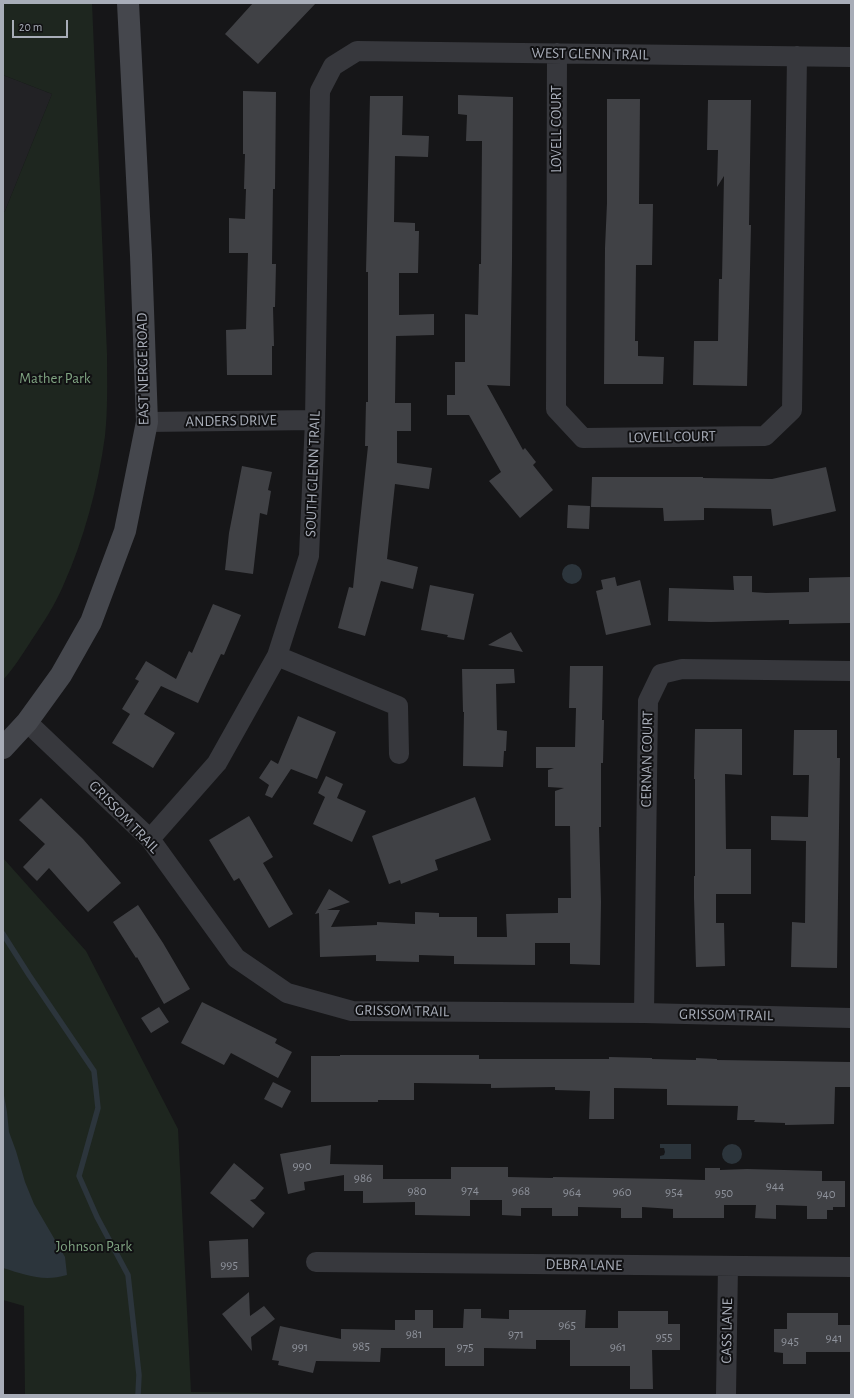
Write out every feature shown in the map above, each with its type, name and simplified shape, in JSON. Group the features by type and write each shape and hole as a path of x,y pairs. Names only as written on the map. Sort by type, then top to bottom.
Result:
{"main road":[{"name":"EAST NERGE ROAD","path":"3,748 27,722 61,674 91,622 125,531 147,422 141,256 128,3"}],"street":[{"name":"WEST GLENN TRAIL","path":"333,66 357,51 851,57"},
{"name":"LOVELL COURT","path":"557,53 556,409 583,438 765,436 792,410 797,56"},
{"name":"SOUTH GLENN TRAIL","path":"150,838 217,763 277,656 309,556 315,420 320,92 333,66"},
{"name":"ANDERS DRIVE","path":"147,422 315,420"},
{"path":"277,656 398,706 399,754"},
{"name":"CERNAN COURT","path":"644,1013 648,701 661,674 682,669 851,671"},
{"name":"GRISSOM TRAIL","path":"27,722 150,838 236,958 287,993 352,1011 644,1013 851,1018"},
{"name":"DEBRA LANE","path":"316,1262 851,1267"},
{"name":"CASS LANE","path":"726,1395 728,1266"}],"shaded area":[{"path":"3,75 52,94 3,213"},
{"path":"572,564 579,567 582,574 579,581 572,584 565,581 562,574 565,567"},
{"path":"3,1090 9,1132 25,1182 34,1204 65,1257 67,1275 42,1278 3,1268"},
{"path":"660,1144 691,1144 691,1159 660,1159 660,1156 664,1155 665,1152 664,1148 660,1148"},
{"path":"728,1144 736,1144 742,1150 742,1158 736,1164 728,1164 722,1158 722,1150"}],"green space":[{"name":"Mather Park","path":"3,3 92,3 107,354 107,406 105,436 94,493 84,531 71,568 53,607 18,661 3,680 3,213 52,94 3,75"},
{"name":"Johnson Park","path":"3,858 86,951 178,1129 191,1392 390,1395 25,1395 24,1306 3,1300"}],"building":[{"path":"253,3 316,3 258,64 225,34"},
{"path":"243,91 276,92 275,189 273,189 272,264 276,264 275,307 273,307 274,346 272,346 272,375 227,375 226,330 246,329 248,253 229,253 229,218 245,219 246,189 244,189 245,154 243,154"},
{"path":"458,95 513,97 510,386 487,385 523,450 525,448 536,462 533,465 553,490 520,518 489,481 501,472 469,415 447,415 447,395 455,395 455,362 465,362 465,314 478,315 479,264 481,264 482,141 466,141 467,115 458,114"},
{"path":"370,96 403,96 402,135 429,136 428,157 395,156 394,222 415,223 415,231 419,231 418,273 399,273 399,315 434,314 434,335 396,336 395,403 411,403 411,431 397,431 397,463 432,468 429,489 395,484 387,559 418,567 413,589 381,581 365,636 338,628 349,587 353,588 368,446 365,446 366,402 368,402 368,272 366,272"},
{"path":"607,99 640,99 639,204 653,204 652,265 636,265 635,341 638,341 638,356 664,357 663,384 604,384"},
{"path":"708,100 751,100 749,225 751,225 747,386 693,385 694,341 718,341 719,279 722,279 724,176 717,187 718,150 707,150"},
{"path":"242,466 272,472 268,490 271,491 267,515 260,513 253,574 225,570 229,533"},
{"path":"826,467 836,511 773,526 771,509 704,508 704,520 664,521 663,508 591,507 592,477 703,477 772,479"},
{"path":"568,505 590,506 589,529 567,528"},
{"path":"733,576 752,576 752,592 766,593 809,592 809,578 851,577 851,623 789,624 789,620 711,622 668,621 669,588 734,590"},
{"path":"615,577 617,586 640,580 651,625 606,635 596,591 603,589 601,580"},
{"path":"430,585 474,594 464,640 447,637 448,635 421,630"},
{"path":"213,604 241,615 224,655 221,654 198,703 161,686 144,714 175,733 153,768 112,743 130,714 122,709 139,681 135,679 146,661 176,679 189,651 192,653"},
{"path":"511,632 523,652 488,645"},
{"path":"570,666 603,666 603,763 601,763 601,827 599,827 601,902 600,965 570,964 570,943 535,943 535,965 454,964 454,956 419,955 419,962 376,961 376,955 320,957 319,913 315,914 329,889 350,902 327,910 340,910 331,927 377,925 377,922 415,924 415,912 439,913 439,917 477,917 477,937 507,937 506,914 558,913 558,898 571,898 570,826 555,826 555,791 564,788 548,787 548,770 554,768 536,768 536,747 575,747 576,708 569,708"},
{"path":"462,669 514,669 515,683 496,684 497,730 507,731 506,751 504,751 503,767 463,766 464,712"},
{"path":"298,716 336,732 317,779 291,769 272,798 265,795 269,785 259,778 271,760 278,764"},
{"path":"695,729 742,729 742,775 725,774 726,849 751,849 751,894 716,894 716,923 724,923 725,966 696,967 694,898"},
{"path":"794,730 837,730 837,758 840,758 837,968 791,967 792,922 805,923 806,841 771,840 771,816 808,817 809,775 793,775"},
{"path":"326,776 343,784 337,798 366,811 352,842 313,824 325,797 318,793"},
{"path":"475,797 491,840 435,860 438,870 401,884 400,880 389,884 372,836"},
{"path":"41,798 83,839 121,883 88,912 49,868 37,881 23,867 45,844 19,820"},
{"path":"249,816 273,857 263,863 293,914 269,928 239,878 234,881 209,840"},
{"path":"138,905 163,943 190,989 164,1004 137,957 136,958 113,922"},
{"path":"202,1002 277,1039 275,1043 292,1052 278,1078 231,1053 224,1065 181,1043"},
{"path":"159,1007 169,1022 151,1033 141,1018"},
{"path":"479,1055 479,1059 609,1059 609,1057 696,1060 696,1058 717,1060 851,1062 851,1087 835,1087 834,1124 785,1125 785,1123 737,1120 738,1106 667,1105 667,1089 614,1088 614,1119 589,1119 590,1091 555,1090 555,1087 491,1088 491,1084 414,1083 414,1100 378,1100 378,1102 311,1102 311,1056"},
{"path":"273,1082 291,1091 282,1108 264,1099"},
{"path":"331,1145 330,1164 383,1165 383,1179 451,1179 451,1167 508,1167 508,1177 705,1180 705,1168 720,1168 720,1170 747,1169 822,1171 822,1181 845,1181 845,1207 833,1207 833,1210 827,1210 827,1219 807,1219 807,1206 776,1205 776,1219 755,1218 756,1205 724,1205 724,1218 673,1218 673,1209 642,1207 642,1218 621,1218 621,1208 578,1207 578,1216 552,1216 552,1208 521,1208 521,1216 502,1215 502,1200 470,1200 470,1216 415,1215 415,1202 363,1203 363,1191 344,1191 344,1175 304,1182 305,1190 288,1194 280,1154"},
{"path":"234,1163 264,1188 255,1199 250,1200 265,1213 253,1228 210,1193"},
{"path":"248,1239 249,1277 211,1278 209,1241"},
{"path":"249,1292 250,1316 264,1306 275,1319 251,1337 252,1351 222,1314"},
{"path":"464,1309 481,1309 481,1318 509,1319 509,1310 586,1310 585,1328 618,1328 618,1311 668,1311 668,1324 680,1324 680,1350 652,1350 653,1389 630,1389 630,1366 570,1366 570,1340 536,1340 536,1349 484,1348 484,1366 445,1366 445,1348 381,1348 380,1362 316,1361 313,1373 278,1365 279,1361 272,1360 280,1326 341,1339 341,1329 395,1330 395,1320 415,1320 415,1310 433,1310 433,1328 463,1328"},
{"path":"787,1313 838,1313 838,1325 851,1325 851,1352 806,1352 806,1364 783,1364 783,1353 774,1352 774,1329 787,1329"}],"waterway":[{"path":"3,934 94,1071 98,1108 79,1176 97,1217 128,1275 139,1375 138,1395"}]}
